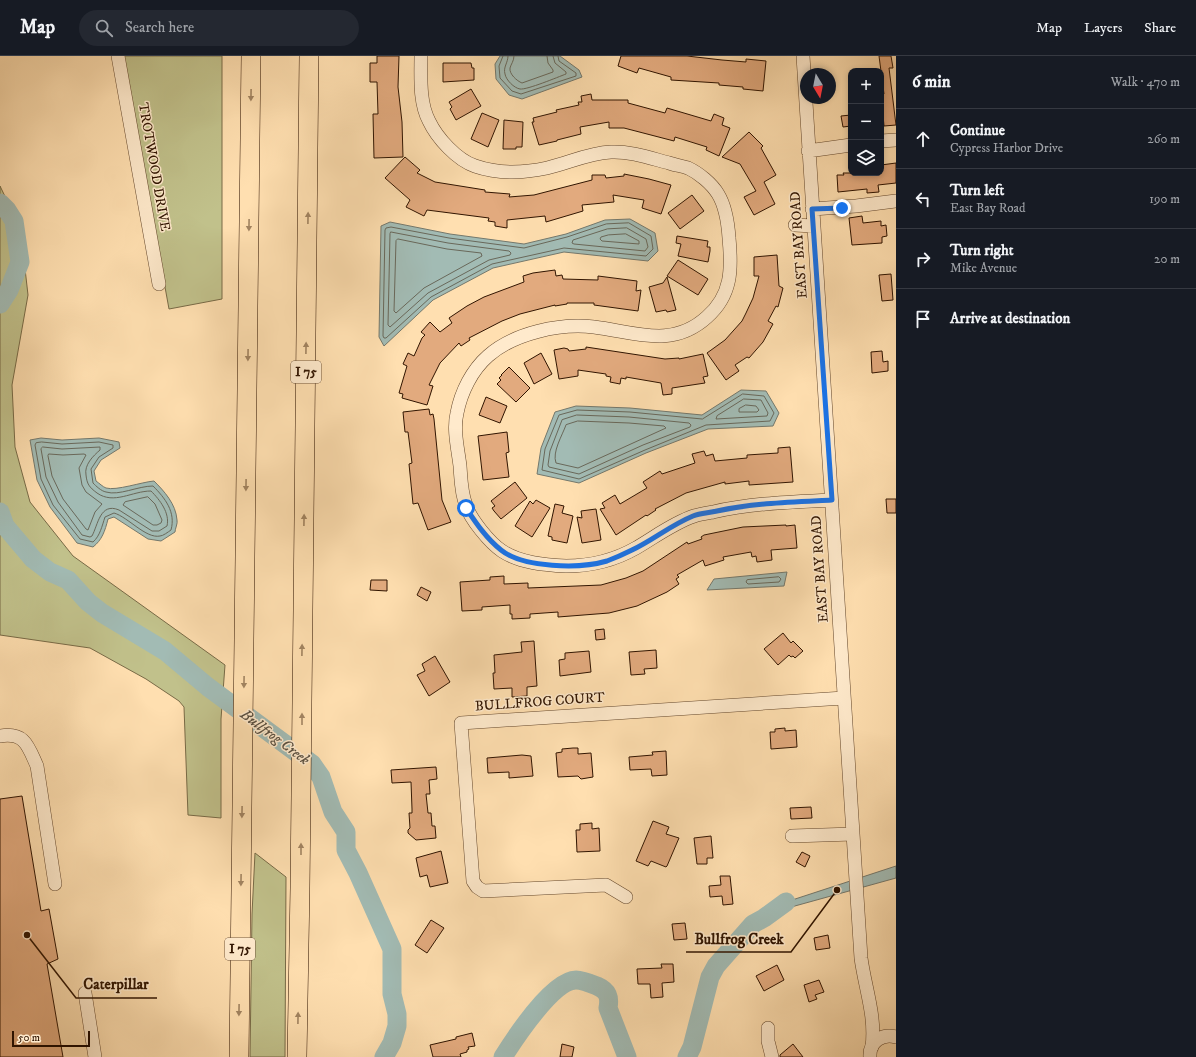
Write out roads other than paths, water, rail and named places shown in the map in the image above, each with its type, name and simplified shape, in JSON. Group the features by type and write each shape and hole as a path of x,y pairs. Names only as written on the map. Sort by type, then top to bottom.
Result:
{"highway":[{"name":"I 75","path":"239,1057 251,56"},
{"name":"I 75","path":"297,1057 310,56"}],"street":[{"name":"TROTWOOD DRIVE","path":"118,56 160,284"},
{"path":"421,56 422,93 428,120 445,146 472,166 502,172 527,172 549,168 583,156 612,151 636,154 688,168 703,178 718,193 727,217 731,274 725,294 719,305 697,326 674,335 665,336 638,335 582,326 568,326 534,332 492,353 484,360 472,375 463,393 456,415 457,443 462,489 466,508 489,539 501,551 519,559 538,563 568,566 589,564 606,561 632,550 669,528 694,516 736,507 832,500"},
{"name":"EAST BAY ROAD","path":"803,56 858,923 863,976 870,1006 873,1033 871,1052"},
{"path":"884,141 896,140"},
{"path":"808,150 848,145"},
{"path":"812,209 862,206 896,201"},
{"path":"795,225 813,226"},
{"name":"BULLFROG COURT","path":"626,896 606,884 483,891 477,887 473,881 461,723 844,698"},
{"path":"0,736 11,734 22,739 29,748 37,766 55,884"},
{"path":"792,836 853,834"},
{"path":"85,993 95,1057"},
{"name":"EAST BAY ROAD","path":"870,1006 882,1025 895,1036"},
{"path":"768,1028 768,1041 772,1057"},
{"path":"871,1052 875,1042 879,1038 885,1036 895,1036"}],"water":[{"path":"500,56 560,56 579,70 582,77 522,99 509,95 496,79 495,64"},
{"path":"630,219 655,233 658,251 648,261 564,252 493,268 433,300 384,346 379,337 381,226 390,222 450,234 524,244 566,234 605,220"},
{"path":"741,390 766,391 779,413 773,426 708,429 646,453 579,483 537,474 541,448 555,412 576,406 630,408 702,415"},
{"path":"41,438 62,440 99,438 119,442 120,448 101,460 94,471 96,481 110,489 154,481 172,503 177,521 175,532 161,541 148,539 114,517 108,519 103,535 93,547 77,543 50,507 37,480 30,440"},
{"path":"787,572 784,586 707,590 714,579"},
{"path":"896,866 896,878 784,909 786,902"}],"waterway":[{"name":"Bullfrog Creek","path":"0,203 7,210 14,221 20,262 9,290 0,304"},
{"name":"Bullfrog Creek","path":"0,512 5,526 33,559 50,572 68,580 88,602 102,613 165,651 208,687 312,764 321,777 333,812 346,832 346,850 392,949 392,994 397,1014 397,1026 392,1043 384,1057"},
{"name":"Bullfrog Creek","path":"687,1057 692,1047 710,977 716,966 753,924 786,902"},
{"name":"Bullfrog Creek","path":"503,1057 525,1024 546,999 557,989 576,980 584,981 597,986 606,992 609,1001 608,1008 627,1057"}],"place":[{"name":"Bullfrog Creek","path":"837,890"},
{"name":"Caterpillar","path":"27,935"}]}
